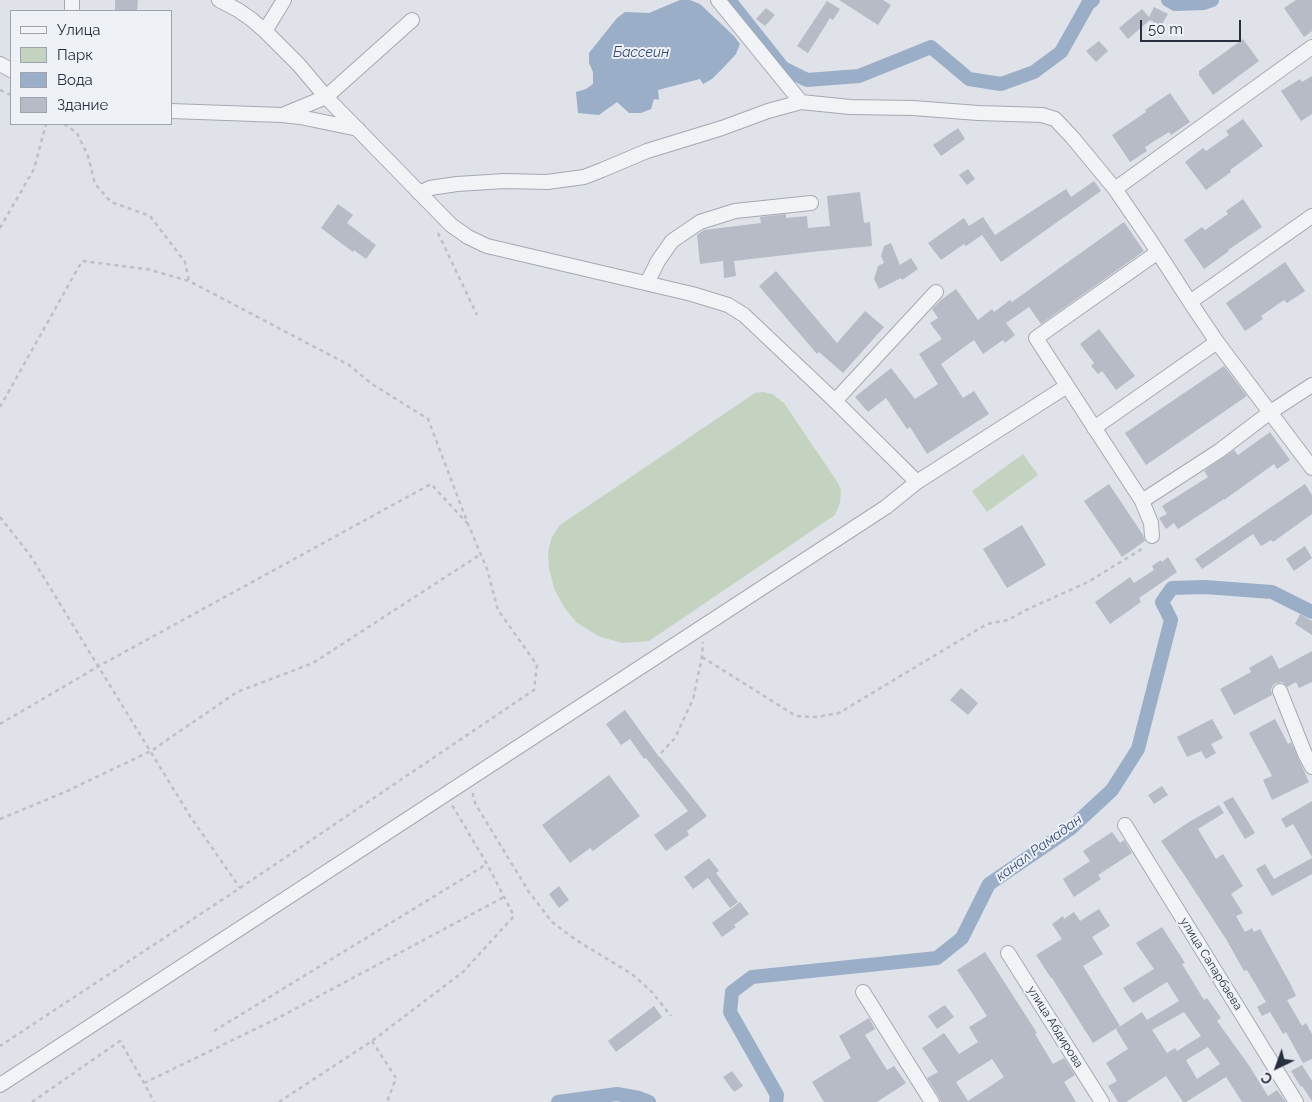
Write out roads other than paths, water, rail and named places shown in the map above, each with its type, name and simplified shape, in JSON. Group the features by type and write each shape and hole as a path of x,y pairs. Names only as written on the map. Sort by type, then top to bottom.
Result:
{"street":[{"path":"219,0 238,10 265,31 299,65 326,97 451,225 468,237 487,246 717,300 728,305 744,315 917,482"},
{"path":"265,31 284,0"},
{"path":"718,0 801,102"},
{"path":"282,115 326,97 412,20"},
{"path":"1115,189 1312,47"},
{"path":"420,193 430,188 457,184 505,181 547,182 584,176 646,151 801,102 850,107 913,108 1042,115 1055,119 1115,189 1218,342 1269,413 1312,468"},
{"path":"172,111 282,115 300,117 358,130"},
{"path":"646,283 672,241 700,222 735,211 811,203"},
{"path":"1190,302 1312,216"},
{"path":"1152,536 1151,523 1142,501 1036,338 1158,252"},
{"path":"835,401 936,292"},
{"path":"1094,428 1218,342"},
{"path":"1142,501 1219,451 1269,413 1312,385"},
{"path":"0,1085 480,773 886,507 917,482 1067,386"},
{"path":"1280,692 1312,767"},
{"name":"улица Сапарбаева","path":"1125,825 1296,1102"},
{"name":"улица Абдирова","path":"1008,953 1102,1102"},
{"path":"863,992 932,1102"}],"water":[{"name":"Бассеин","path":"680,0 690,0 700,4 734,36 740,44 736,54 712,79 703,84 700,79 658,90 659,100 654,99 651,109 641,113 629,113 617,102 599,115 578,113 576,92 586,89 593,84 593,72 589,63 589,53 617,18 625,12 649,13"}],"waterway":[{"name":"канал Рамадан","path":"729,0 783,68 807,80 859,76 931,47 969,79 1001,84 1034,72 1061,52 1088,4 1093,0"},
{"name":"канал Рамадан","path":"1168,0 1175,4 1203,3 1212,0"},
{"name":"канал Рамадан","path":"776,1102 777,1095 730,1012 732,992 752,977 937,958 962,938 989,884 1070,829 1112,790 1138,749 1171,620 1162,602 1172,588 1205,587 1272,592 1312,612"},
{"name":"канал Рамадан","path":"558,1102 617,1094 649,1102"}]}
